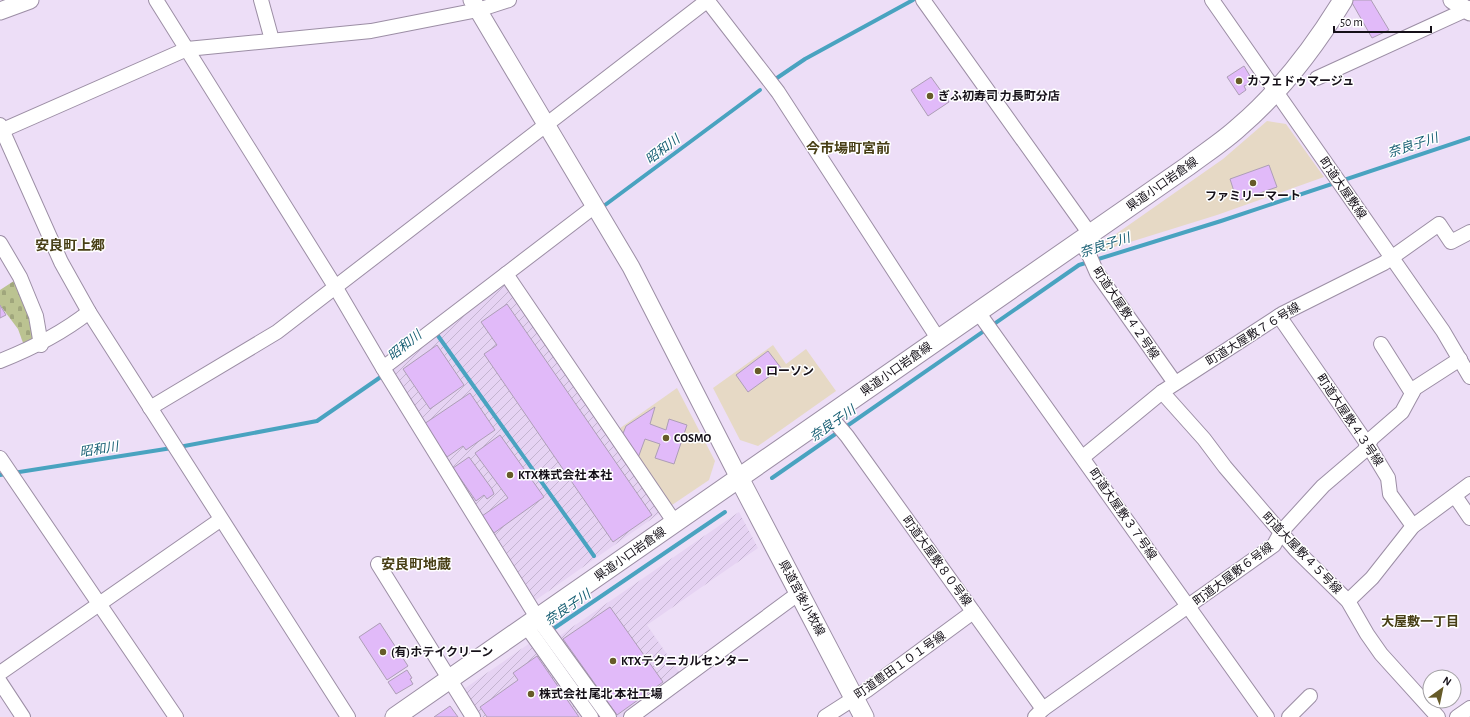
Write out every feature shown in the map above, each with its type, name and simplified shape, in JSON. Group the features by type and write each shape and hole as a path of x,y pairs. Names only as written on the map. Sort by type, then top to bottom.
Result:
{"main road":[{"name":"県道小口岩倉線","path":"395,717 675,523 736,471 830,415 1085,238 1232,133 1253,115 1276,91 1313,46 1343,0"},
{"name":"県道宮後小牧線","path":"736,471 864,717"}],"street":[{"path":"0,11 29,0"},
{"path":"156,0 336,288 532,623 591,717"},
{"path":"261,0 272,40"},
{"path":"348,717 220,520 88,312 61,262 2,128 187,49 371,31 475,5 509,0"},
{"path":"150,408 276,332 336,288 708,0 778,92 939,340"},
{"name":"町道大屋敷４２号線","path":"923,0 1085,238 1097,273 1175,383"},
{"name":"町道大屋敷線","path":"1212,0 1391,257 1460,359 1470,377"},
{"path":"475,5 631,267 736,471"},
{"path":"1317,78 1462,5"},
{"path":"386,373 597,210"},
{"name":"町道大屋敷７６号線","path":"1083,457 1162,392 1279,316 1384,263 1439,224 1451,242 1470,232"},
{"path":"0,244 20,277 36,316 41,345"},
{"path":"508,278 675,523"},
{"path":"0,361 41,345 71,326 88,312"},
{"name":"町道大屋敷３７号線","path":"978,312 1083,457 1267,717"},
{"name":"町道大屋敷４３号線","path":"1279,316 1368,445 1388,478 1390,494 1413,526"},
{"path":"1381,344 1412,393"},
{"name":"町道大屋敷６号線","path":"1039,713 1274,545 1281,532 1323,486 1364,450 1372,438 1402,412 1415,388 1460,359"},
{"name":"町道大屋敷４５号線","path":"1162,392 1204,439 1248,495 1296,550 1348,601 1381,654 1438,717"},
{"name":"町道大屋敷８０号線","path":"830,415 847,436 973,612 1039,713"},
{"path":"4,463 176,717"},
{"path":"1348,601 1372,578 1413,526 1470,484"},
{"path":"1455,496 1470,518"},
{"path":"0,673 220,520"},
{"path":"378,564 449,681 473,717"},
{"path":"630,717 799,593"},
{"name":"町道豊田１０１号線","path":"825,717 854,698 973,612"},
{"path":"532,623 609,717"},
{"path":"0,682 23,717"},
{"path":"1289,717 1310,696"}],"shaded area":[{"path":"1267,121 1286,124 1324,177 1217,215 1098,252 1096,248 1223,159"},
{"path":"506,284 663,511 533,602 392,371"},
{"path":"773,345 786,364 806,349 836,391 758,446 740,440 713,388"},
{"path":"677,388 715,461 709,480 669,507 616,431"},
{"path":"739,512 758,548 647,625 681,675 625,717 616,717 558,637"},
{"path":"533,641 587,717 478,717 461,691"}],"green space":[{"path":"20,277 41,345 26,351 18,329 0,305 0,290"}],"building":[{"path":"1371,0 1389,30 1372,38 1351,1"},
{"name":"カフェドゥマージュ","path":"1244,66 1250,76 1247,79 1250,83 1244,86 1246,90 1239,95 1227,77"},
{"name":"ぎふ初寿司 力長町分店","path":"931,77 949,102 928,116 911,90"},
{"name":"ファミリーマート","path":"1269,165 1277,187 1237,201 1230,179"},
{"path":"507,304 652,515 613,542 484,354 497,345 481,322"},
{"path":"0,305 6,315 0,318"},
{"path":"437,345 464,385 430,409 403,369"},
{"name":"ローソン","path":"768,351 781,368 748,392 736,375"},
{"path":"470,393 495,430 466,450 463,446 447,457 424,424"},
{"path":"655,407 650,424 666,430 669,419 687,425 674,464 655,458 660,444 645,439 638,458 622,436 626,426"},
{"name":"KTX株式会社 本社","path":"500,435 544,497 494,533 482,516 508,498 475,453"},
{"path":"469,457 492,489 494,494 487,499 484,495 476,501 453,468"},
{"name":"KTXテクニカルセンター","path":"610,607 663,682 617,715 563,639"},
{"name":"(有)ホテイクリーン","path":"380,623 408,666 387,680 359,637"},
{"name":"株式会社 尾北 本社工場","path":"537,656 579,717 487,717 480,707 518,680 513,673"},
{"path":"407,670 412,678 410,679 413,684 396,694 388,682"},
{"path":"450,706 458,717 434,717"}],"waterway":[{"name":"昭和川","path":"774,80 805,59 913,0"},
{"name":"昭和川","path":"601,208 760,90"},
{"name":"奈良子川","path":"772,478 1079,265 1221,221 1470,138"},
{"path":"436,333 594,556"},
{"name":"昭和川","path":"179,447 317,421 385,374"},
{"name":"昭和川","path":"0,475 172,448"},
{"name":"奈良子川","path":"550,631 725,512"}],"place":[{"name":"カフェドゥマージュ","path":"1239,81"},
{"name":"ぎふ初寿司 力長町分店","path":"930,96"},
{"name":"ファミリーマート","path":"1253,183"},
{"name":"ローソン","path":"758,371"},
{"name":"COSMO","path":"666,438"},
{"name":"KTX株式会社 本社","path":"510,475"},
{"name":"(有)ホテイクリーン","path":"383,652"},
{"name":"KTXテクニカルセンター","path":"613,661"},
{"name":"株式会社 尾北 本社工場","path":"531,694"}],"district":[{"name":"今市場町宮前","path":"848,149"},
{"name":"安良町上郷","path":"70,246"},
{"name":"安良町地蔵","path":"416,565"},
{"name":"大屋敷一丁目","path":"1420,622"}]}
